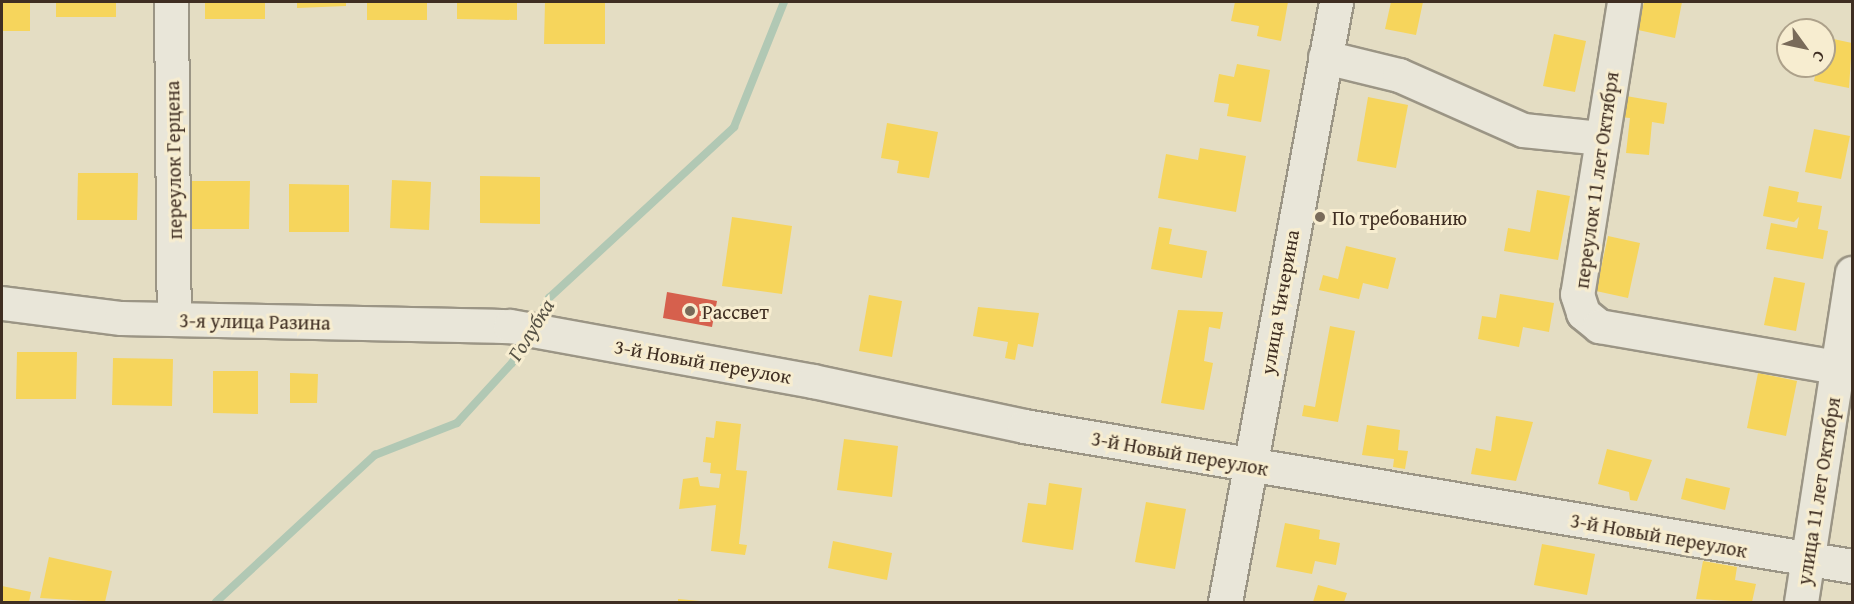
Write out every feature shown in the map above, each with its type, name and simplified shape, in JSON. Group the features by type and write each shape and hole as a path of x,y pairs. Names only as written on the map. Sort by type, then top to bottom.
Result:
{"street":[{"name":"переулок Герцена","path":"171,2 174,319"},
{"name":"улица Чичерина","path":"1225,603 1324,57 1336,2"},
{"name":"переулок 11 лет Октября","path":"1624,2 1600,138 1577,294 1583,313 1599,326 1837,368"},
{"path":"1324,57 1399,75 1523,130 1600,138"},
{"name":"улица 11 лет Октября","path":"1801,603 1852,273"},
{"name":"3-я улица Разина","path":"2,303 121,318 510,326"},
{"name":"3-й Новый переулок","path":"510,326 1249,465 1852,566"}],"building: Жильё":[{"path":"2,2 30,2 30,31 2,31"},
{"path":"56,2 116,2 116,17 56,17"},
{"path":"205,2 265,2 265,19 205,19"},
{"path":"297,2 346,2 346,6 297,8"},
{"path":"367,2 427,2 427,20 367,20"},
{"path":"457,2 517,2 517,20 457,19"},
{"path":"545,2 605,2 605,44 544,44"},
{"path":"1235,2 1288,2 1281,41 1257,36 1259,26 1231,21"},
{"path":"1391,2 1423,2 1416,35 1385,29"},
{"path":"1644,2 1682,2 1675,38 1638,30"},
{"path":"1554,34 1586,41 1575,92 1543,86"},
{"path":"1836,40 1852,43 1849,88 1814,81 1815,78 1836,78"},
{"path":"1237,64 1270,70 1261,122 1227,116 1229,104 1214,102 1219,74 1234,77"},
{"path":"1626,96 1667,103 1664,124 1652,122 1649,155 1626,153 1630,118 1619,117"},
{"path":"1368,97 1408,105 1396,168 1357,161"},
{"path":"887,123 938,132 929,178 897,173 899,161 881,158"},
{"path":"1814,129 1850,136 1841,179 1805,172"},
{"path":"1200,148 1246,156 1236,212 1158,198 1166,154 1198,160"},
{"path":"78,173 138,173 137,220 77,220"},
{"path":"480,176 540,177 540,224 480,223"},
{"path":"392,180 431,182 429,230 390,228"},
{"path":"190,181 250,181 249,229 189,229"},
{"path":"289,184 349,185 349,232 289,232"},
{"path":"1769,186 1799,192 1797,202 1822,206 1818,229 1828,231 1823,259 1766,249 1771,223 1797,228 1799,217 1794,222 1763,216"},
{"path":"1537,190 1570,196 1558,260 1504,251 1508,228 1530,232"},
{"path":"732,217 792,226 782,294 722,286"},
{"path":"1159,227 1172,229 1169,244 1207,251 1202,278 1151,269"},
{"path":"1608,236 1640,243 1628,298 1596,291"},
{"path":"1346,246 1396,258 1388,289 1363,283 1359,299 1319,290 1323,275 1338,279"},
{"path":"1774,277 1805,283 1796,331 1764,325"},
{"path":"1500,294 1554,303 1549,332 1523,327 1519,347 1478,339 1482,316 1496,318"},
{"path":"869,295 902,301 892,357 859,351"},
{"path":"978,307 1039,313 1033,347 1018,344 1015,360 1005,358 1008,342 973,336"},
{"path":"1178,310 1223,312 1220,329 1209,327 1204,361 1213,363 1204,410 1161,403"},
{"path":"1330,326 1355,331 1338,422 1302,416 1304,405 1315,407"},
{"path":"17,352 77,352 76,399 16,399"},
{"path":"113,358 173,359 172,406 112,405"},
{"path":"213,371 258,371 258,414 213,413"},
{"path":"290,373 318,374 317,403 290,403"},
{"path":"1758,373 1797,381 1786,436 1747,428"},
{"path":"1496,416 1533,422 1516,481 1471,474 1476,448 1491,451"},
{"path":"716,421 741,424 736,470 747,471 739,544 747,545 745,555 711,551 716,505 679,509 683,479 698,477 700,486 719,488 721,474 710,473 711,463 703,462 706,437 714,438"},
{"path":"1367,425 1400,430 1398,450 1408,451 1405,469 1393,467 1394,459 1362,455"},
{"path":"844,439 898,446 892,497 837,490"},
{"path":"1607,449 1652,460 1637,501 1630,500 1629,492 1598,484"},
{"path":"1686,478 1730,488 1725,510 1681,499"},
{"path":"1049,483 1082,488 1073,550 1022,542 1028,503 1046,505"},
{"path":"1146,502 1186,509 1175,569 1135,562"},
{"path":"1285,523 1320,530 1319,539 1340,543 1336,565 1315,561 1312,574 1276,567"},
{"path":"833,541 892,553 887,580 828,568"},
{"path":"1542,544 1595,554 1587,595 1534,585"},
{"path":"49,557 112,571 105,602 40,598"},
{"path":"1703,561 1737,567 1735,580 1756,584 1752,602 1696,599"},
{"path":"1318,585 1347,593 1344,602 1313,602"},
{"path":"2,586 31,592 29,602 2,602"},
{"path":"678,599 700,601 700,602 678,602"}],"building: Торговля":[{"path":"667,292 717,301 712,327 663,318"}],"waterway":[{"name":"Голубка","path":"535,323 549,298 734,127 784,2"},
{"name":"Голубка","path":"216,602 375,455 457,423 512,363 527,337"}],"place":[{"name":"По требованию","path":"1320,217"},
{"name":"Рассвет","path":"690,311"}]}
